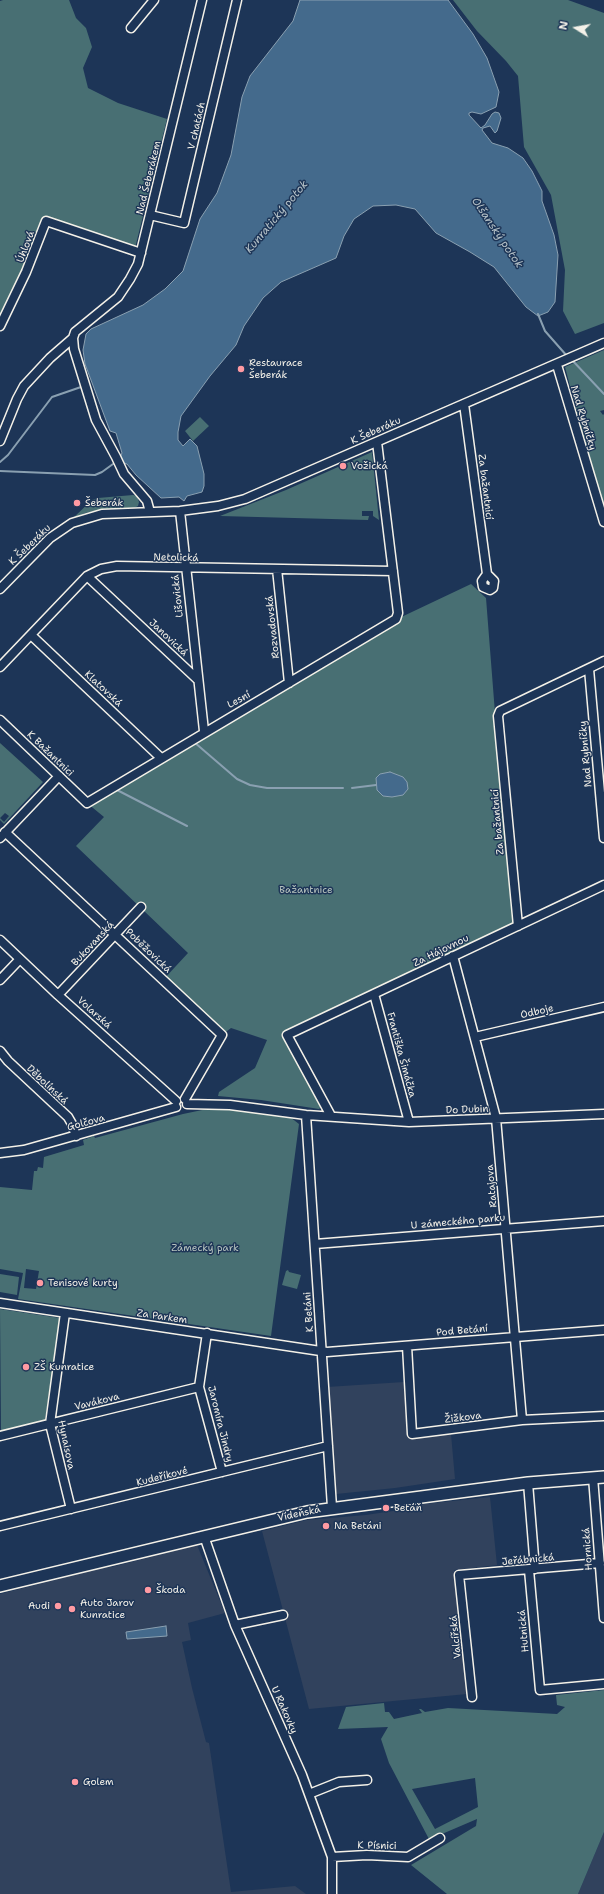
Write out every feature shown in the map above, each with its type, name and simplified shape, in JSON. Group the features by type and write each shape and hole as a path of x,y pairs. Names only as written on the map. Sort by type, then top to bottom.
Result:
{"main road":[{"name":"Vídeňská","path":"0,1586 204,1536 332,1507 528,1483 598,1477"}],"street":[{"path":"131,28 154,0"},
{"name":"Nad Šeberákem","path":"0,441 17,399 24,386 50,358 73,338 80,328 118,298 130,279 141,253 202,0"},
{"name":"V chatách","path":"150,214 184,223 237,0"},
{"name":"Úhlová","path":"0,326 26,272 46,221 141,253"},
{"path":"73,338 76,355 96,420 126,478 147,501 150,512"},
{"name":"K Šeberáku","path":"0,589 50,538 72,523 102,514 180,511 218,506 245,499 569,360 604,343"},
{"name":"Nad Rybníčky","path":"557,364 604,522"},
{"name":"Za bažantnicí","path":"464,404 486,574"},
{"path":"377,442 393,571"},
{"name":"Lišovická","path":"180,511 197,679"},
{"name":"Netolická","path":"0,667 87,576 101,569 117,566 393,571"},
{"name":"Rozvadovská","path":"277,569 289,684"},
{"name":"Lesní","path":"87,803 204,731 289,684 396,619 398,614 393,571"},
{"name":"Janovická","path":"87,576 197,679"},
{"name":"Klatovská","path":"31,635 161,758"},
{"path":"589,669 604,661"},
{"name":"Nad Rybníčky","path":"589,669 604,838"},
{"name":"Za bažantnicí","path":"518,926 498,716 500,711 589,669"},
{"path":"197,679 204,731"},
{"name":"K Bažantnici","path":"0,720 87,803"},
{"path":"3,835 59,776"},
{"name":"Poběžovická","path":"3,835 116,934 222,1034 186,1101"},
{"name":"Za Hájovnou","path":"331,1116 287,1035 604,885"},
{"name":"Bukovanská","path":"58,995 141,907"},
{"name":"Volarská","path":"0,940 176,1104"},
{"name":"Ratajova","path":"454,956 496,1118 522,1420"},
{"path":"0,980 20,959"},
{"name":"Františka Šimáčka","path":"374,994 409,1122"},
{"name":"Odboje","path":"475,1037 604,1007"},
{"name":"Děbolínská","path":"0,1051 8,1061 68,1117 76,1136"},
{"name":"Golčova","path":"0,1153 24,1150 76,1136 176,1104 180,1097 186,1101"},
{"path":"186,1101 306,1115"},
{"name":"Do Dubin","path":"306,1115 409,1122 604,1114"},
{"name":"K Betáni","path":"306,1115 332,1507"},
{"name":"U zámeckého parku","path":"314,1244 604,1221"},
{"name":"Za Parkem","path":"0,1303 321,1351"},
{"name":"Hynaisova","path":"65,1313 50,1424 71,1509"},
{"name":"Pod Betání","path":"321,1351 327,1352 604,1330"},
{"name":"Jaromíra Jindry","path":"207,1333 199,1387 222,1472"},
{"name":"Žižkova","path":"407,1346 412,1434 522,1420 604,1416"},
{"name":"Vavákova","path":"0,1436 199,1387"},
{"name":"Kudeříkové","path":"0,1526 328,1446"},
{"name":"Hornická","path":"598,1477 600,1563 604,1618"},
{"name":"Hutnická","path":"528,1483 540,1690 604,1684"},
{"name":"U Rakovky","path":"204,1536 235,1625 302,1776 332,1857 332,1894"},
{"name":"Jeřábnická","path":"459,1575 600,1563"},
{"name":"Valcířská","path":"459,1575 472,1697"},
{"path":"235,1625 283,1615"},
{"path":"309,1794 339,1782 366,1780"},
{"name":"K Písnici","path":"332,1857 367,1855 408,1857 440,1838"}],"shaded area":[{"path":"404,1382 409,1438 451,1434 455,1479 395,1488 336,1494 327,1387"},
{"path":"490,1497 497,1565 454,1570 467,1694 309,1709 262,1531 307,1520 366,1515 406,1509 415,1505"},
{"path":"197,1545 225,1613 188,1623 191,1640 182,1642 206,1742 209,1743 231,1892 295,1886 306,1894 0,1894 0,1594"},
{"path":"604,1832 604,1894 578,1894"}],"green space":[{"path":"69,0 76,18 86,28 92,47 83,68 88,88 118,103 167,119 135,248 62,222 43,218 22,274 0,321 0,1"},
{"path":"453,0 568,0 604,13 604,323 575,334 563,311 565,270 551,195 524,147 518,76 506,61 477,31"},
{"path":"604,350 604,410 600,411 603,415 604,414 604,515 565,367"},
{"path":"200,417 209,426 193,441 185,431"},
{"path":"372,452 379,520 373,516 373,511 362,511 362,516 369,516 368,520 220,516 286,490"},
{"path":"133,495 137,496 139,502 138,506 134,508 105,509 85,513 72,519 92,500 98,498"},
{"name":"Bažantnice","path":"471,584 486,598 495,713 498,716 518,926 284,1036 321,1107 319,1109 261,1100 218,1096 219,1092 255,1068 267,1040 231,1028 222,1035 163,980 188,953 76,846 104,817 87,803 395,620"},
{"path":"0,743 43,782 4,824 0,820 0,818","holes":["5,813 9,816 4,822 0,818"]},
{"name":"Zámecký park","path":"207,1109 236,1109 290,1117 299,1124 271,1336 18,1299 23,1273 0,1269 0,1187 32,1190 34,1171 37,1171 38,1167 43,1168 44,1157 84,1145 83,1140 94,1136 95,1138","holes":["26,1269 39,1271 36,1289 24,1288"]},
{"path":"288,1270 289,1272 301,1275 297,1289 282,1285 286,1271"},
{"path":"0,1274 19,1277 17,1295 0,1292"},
{"name":"ZŠ Kunratice","path":"0,1309 60,1318 45,1420 1,1431"},
{"path":"604,1690 604,1832 578,1894 447,1894 411,1865 476,1826 477,1819 442,1834 430,1841 389,1763 381,1739 388,1727 338,1729 346,1707 384,1703 385,1712 389,1712 394,1719 422,1713 419,1709 425,1712 448,1708 557,1714 565,1707 557,1705 556,1695","holes":["475,1778 478,1807 435,1829 412,1789"]}],"water":[{"name":"Šeberák","path":"300,0 448,0 473,34 487,58 499,92 496,107 481,114 472,112 469,113 469,115 481,128 485,125 492,114 495,112 499,113 501,118 495,133 490,126 483,128 482,130 492,143 508,148 523,158 532,171 542,191 542,201 554,235 558,255 555,302 548,312 538,316 526,307 494,267 436,233 415,209 396,205 373,206 354,219 344,236 336,258 281,282 263,298 244,326 236,345 210,376 181,416 178,440 183,446 190,439 197,446 204,474 204,486 202,492 187,496 184,501 179,497 161,498 136,475 127,464 123,463 120,457 122,453 116,433 110,431 85,364 83,350 86,334 91,329 143,305 165,289 183,271 200,219 217,193 231,155 242,97 250,76 293,21"},
{"path":"390,772 403,777 407,782 408,789 403,795 392,797 383,796 377,790 376,778 380,774"},
{"path":"166,1626 167,1636 127,1639 126,1632"}],"waterway":[{"name":"Olšanský potok","path":"538,314 545,331 567,356"},
{"name":"Olšanský potok","path":"572,360 604,394"},
{"name":"Kunratický potok","path":"0,462 8,455 52,397 81,387"},
{"path":"0,471 95,475 113,464"},
{"path":"194,742 237,779 250,785 267,788 343,788"},
{"path":"102,799 180,752"},
{"path":"352,788 376,785"},
{"path":"117,790 187,826"}],"place":[{"name":"Restaurace Šeberák","path":"241,369"},
{"name":"Vožická","path":"343,466"},
{"name":"Šeberák","path":"77,503"},
{"name":"Tenisové kurty","path":"40,1283"},
{"name":"ZŠ Kunratice","path":"26,1367"},
{"name":"Betáň","path":"386,1508"},
{"name":"Na Betáni","path":"326,1526"},
{"name":"Škoda","path":"148,1590"},
{"name":"Audi","path":"58,1606"},
{"name":"Auto Jarov Kunratice","path":"72,1609"},
{"name":"Golem","path":"75,1782"}]}
